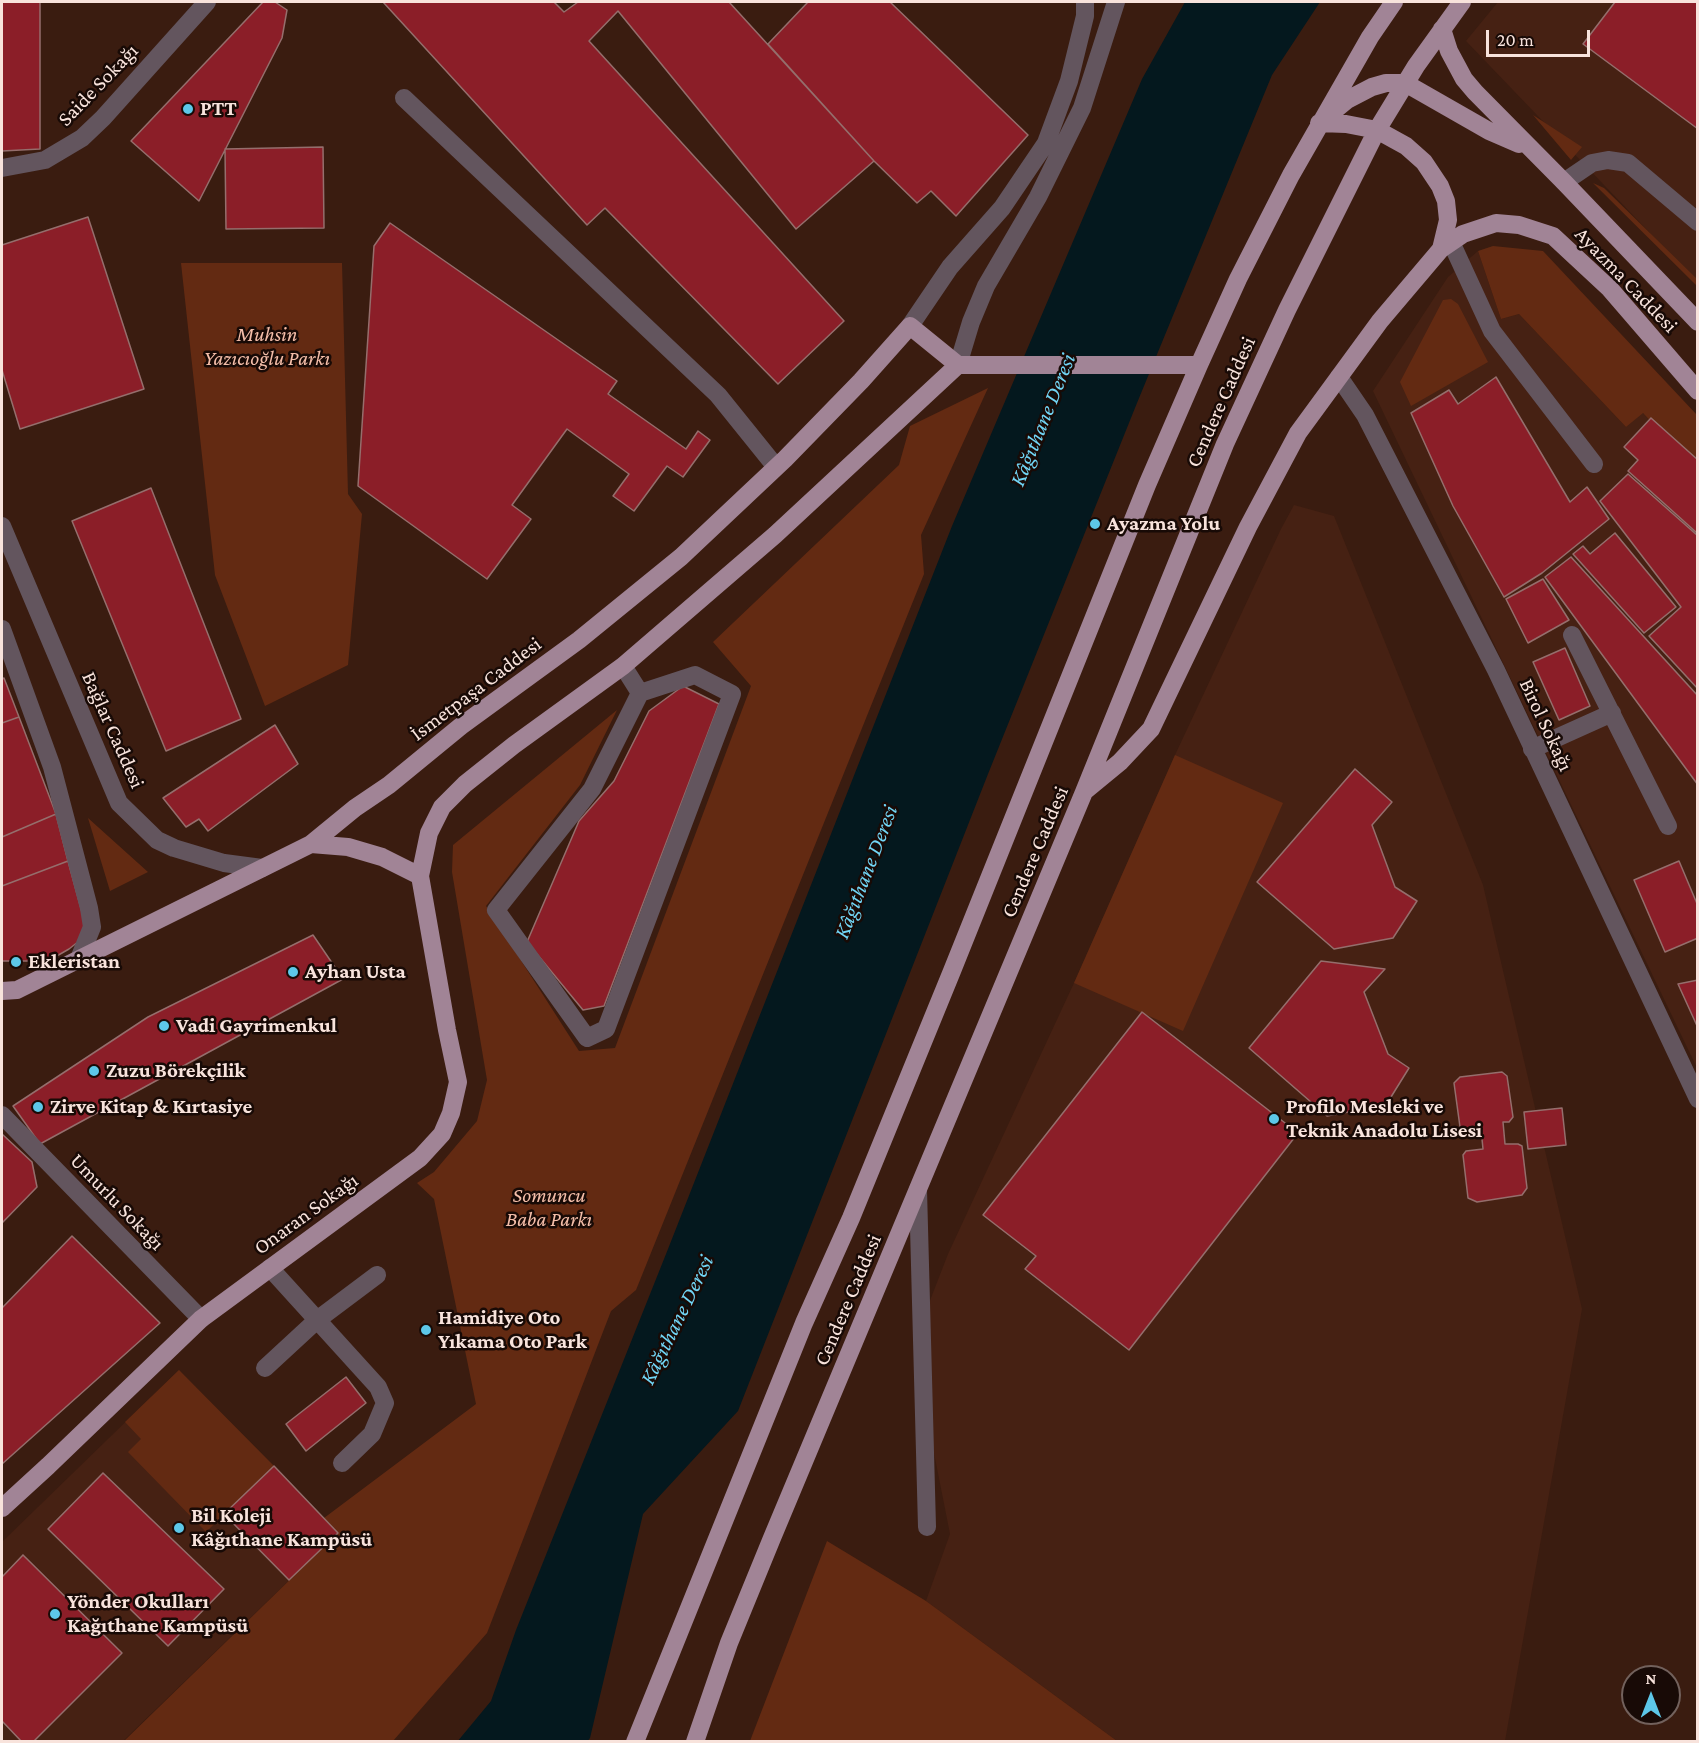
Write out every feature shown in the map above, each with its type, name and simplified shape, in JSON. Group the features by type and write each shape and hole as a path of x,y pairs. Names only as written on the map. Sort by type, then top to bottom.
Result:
{"main road":[{"name":"Cendere Caddesi","path":"635,1742 804,1323 851,1218 948,982 1147,484 1238,279 1319,123 1370,37 1395,2"},
{"name":"Cendere Caddesi","path":"694,1742 729,1643 1084,792 1225,444 1287,310 1377,130 1405,83 1462,2"},
{"name":"Ayazma Caddesi","path":"1442,29 1449,51 1464,79 1698,322"},
{"path":"1319,123 1347,100 1362,92 1386,83 1405,83"},
{"name":"Ayazma Caddesi","path":"1405,83 1489,131 1529,148"},
{"path":"1084,792 1120,762 1151,729 1248,527 1298,433 1380,321 1446,246 1448,220 1446,201 1440,186 1424,162 1406,146 1377,130 1346,124 1319,123"},
{"name":"Ayazma Caddesi","path":"1446,246 1463,234 1496,223 1519,225 1553,236 1610,290 1698,391"},
{"path":"910,326 958,365 1199,365"},
{"name":"İsmetpaşa Caddesi","path":"2,991 17,990 311,844 355,808 389,785 461,726 579,640 681,557 776,467 861,381 910,326"},
{"path":"311,844 348,847 382,857 420,876 429,833 442,807 465,783 623,666 776,535 958,365"},
{"name":"Onaran Sokağı","path":"2,1508 201,1319 420,1158 442,1134 452,1113 458,1082 420,876"}],"street":[{"name":"Saide Sokağı","path":"2,168 45,160 82,138 103,118 207,2"},
{"path":"910,326 950,267 1002,207 1046,143 1069,81 1085,16 1085,2"},
{"path":"958,365 971,322 986,286 1038,196 1082,108 1116,2"},
{"path":"404,98 718,394 776,467"},
{"path":"1564,182 1592,163 1608,160 1628,162 1698,222"},
{"path":"1446,246 1492,331 1594,464"},
{"name":"Birol Sokağı","path":"1339,377 1371,426 1496,670 1698,1099"},
{"name":"Bağlar Caddesi","path":"2,526 119,802 157,840 174,848 224,863 262,868"},
{"path":"2,629 52,767 89,908 93,927 79,959"},
{"path":"1572,635 1668,826"},
{"path":"623,666 640,693"},
{"path":"695,675 732,694 606,1029 587,1038 496,910 592,789 640,693 695,675"},
{"path":"1532,749 1612,713"},
{"name":"Umurlu Sokağı","path":"2,1115 201,1319"},
{"path":"918,1190 927,1527"},
{"path":"270,1268 378,1387 385,1403 372,1434 342,1463"},
{"path":"265,1368 317,1320 377,1275"}],"shaded area":[{"path":"1498,2 1697,2 1697,282 1466,41"},
{"path":"1478,251 1501,319 1519,314 1626,427 1642,412 1697,471 1697,1068 1373,391 1448,277"},
{"name":"Profilo Mesleki ve Teknik Anadolu Lisesi","path":"1294,505 1334,516 1483,885 1582,1309 1505,1741 1117,1741 926,1601 950,1534 919,1377 924,1316 948,1254 1074,983 1175,755"},
{"name":"Bil Koleji Kâğıthane Kampüsü","path":"179,1370 338,1533 123,1741 2,1742 2,1542"}],"green space":[{"path":"1533,115 1582,147 1571,160"},
{"path":"1593,183 1604,188 1697,279 1697,286"},
{"path":"1493,246 1543,251 1697,415 1697,471 1643,413 1626,427 1519,314 1501,319 1478,251"},
{"name":"Muhsin Yazıcıoğlu Parkı","path":"181,263 342,263 348,494 362,514 348,665 265,706 215,575"},
{"path":"1451,299 1458,304 1488,362 1411,406 1400,382 1443,300"},
{"name":"Somuncu Baba Parkı","path":"988,388 921,535 924,574 636,1290 611,1311 487,1633 393,1741 123,1742 338,1533 324,1518 476,1404 434,1199 417,1183 434,1172 477,1121 487,1080 452,872 453,845 617,710 580,785 486,906 579,1051 615,1048 751,686 713,642 899,465 910,426"},
{"path":"1175,755 1283,803 1183,1031 1074,983"},
{"path":"88,818 148,872 110,891"},
{"path":"179,1370 274,1466 206,1532 128,1452 141,1439 125,1422"},
{"path":"827,1541 926,1601 1117,1741 750,1741"}],"water":[{"name":"Kâğıthane Deresi","path":"1185,2 1320,2 1272,75 988,774 738,1411 643,1514 590,1738 587,1742 457,1742 491,1701 516,1630 952,526 1142,79"}],"building":[{"path":"2,2 40,2 40,149 2,151"},
{"path":"263,2 275,2 287,10 282,38 199,201 131,141"},
{"path":"383,2 554,2 564,12 578,2 729,2 874,161 796,229 618,11 589,41 844,321 778,384 605,208 587,225"},
{"path":"808,2 890,2 1028,135 956,216 931,191 917,203 874,161 768,44"},
{"path":"1615,2 1698,2 1698,129 1583,44"},
{"path":"323,147 324,228 226,229 225,149"},
{"path":"88,217 144,389 20,429 2,370 2,245"},
{"path":"390,223 617,381 608,394 686,449 698,431 710,440 683,477 667,466 634,511 613,496 629,474 567,429 512,505 531,519 487,579 358,486 374,246"},
{"path":"1496,377 1570,502 1587,487 1609,519 1542,573 1504,597 1453,506 1411,413 1449,390 1458,404"},
{"path":"1651,418 1698,460 1697,533 1628,471 1638,460 1624,447"},
{"path":"1628,474 1698,536 1698,689 1649,636 1681,607 1600,501"},
{"path":"151,488 241,719 166,751 72,521"},
{"path":"1615,533 1676,607 1644,633 1573,554 1583,546 1590,554"},
{"path":"1571,557 1698,696 1698,785 1545,577"},
{"path":"1543,579 1569,620 1528,643 1506,599"},
{"path":"1565,648 1590,706 1559,720 1533,662"},
{"path":"4,678 19,717 2,723 2,679"},
{"path":"683,686 719,704 604,1006 583,1010 527,942 579,821 614,781 649,711"},
{"path":"19,717 56,814 2,837 2,723"},
{"path":"275,725 298,764 208,831 199,819 186,827 163,798"},
{"path":"1355,769 1392,802 1372,825 1395,887 1417,901 1393,938 1334,949 1257,882"},
{"path":"56,814 68,861 2,886 2,837"},
{"path":"68,861 88,934 69,949 48,961 2,961 2,886"},
{"path":"1679,861 1698,906 1698,938 1665,952 1634,880"},
{"path":"313,935 343,979 40,1144 13,1106 148,1017"},
{"path":"1321,961 1385,969 1364,992 1388,1054 1409,1068 1386,1105 1327,1116 1249,1048"},
{"path":"1698,980 1698,1028 1678,984"},
{"path":"1142,1012 1298,1133 1129,1350 1025,1269 1036,1256 983,1215"},
{"path":"1502,1072 1507,1076 1513,1117 1509,1122 1503,1122 1505,1144 1522,1146 1527,1188 1522,1195 1477,1202 1468,1198 1463,1155 1466,1151 1483,1149 1481,1129 1464,1130 1460,1127 1454,1083 1460,1077"},
{"path":"1562,1108 1566,1145 1528,1149 1524,1112"},
{"path":"2,1134 32,1162 37,1187 2,1223"},
{"path":"72,1236 160,1323 2,1464 2,1308"},
{"path":"346,1377 366,1403 306,1451 286,1424"},
{"path":"274,1466 338,1533 289,1580 224,1514"},
{"path":"103,1473 224,1589 168,1646 48,1529"},
{"path":"23,1555 122,1653 33,1742 22,1742 2,1721 2,1577"}],"place":[{"name":"PTT","path":"188,109"},
{"name":"Ayazma Yolu","path":"1095,524"},
{"name":"Ekleristan","path":"16,962"},
{"name":"Ayhan Usta","path":"293,972"},
{"name":"Vadi Gayrimenkul","path":"164,1026"},
{"name":"Zuzu Börekçilik","path":"94,1071"},
{"name":"Zirve Kitap & Kırtasiye","path":"38,1107"},
{"name":"Profilo Mesleki ve Teknik Anadolu Lisesi","path":"1274,1119"},
{"name":"Hamidiye Oto Yıkama Oto Park","path":"426,1330"},
{"name":"Bil Koleji Kâğıthane Kampüsü","path":"179,1528"},
{"name":"Yönder Okulları Kağıthane Kampüsü","path":"55,1614"}]}
